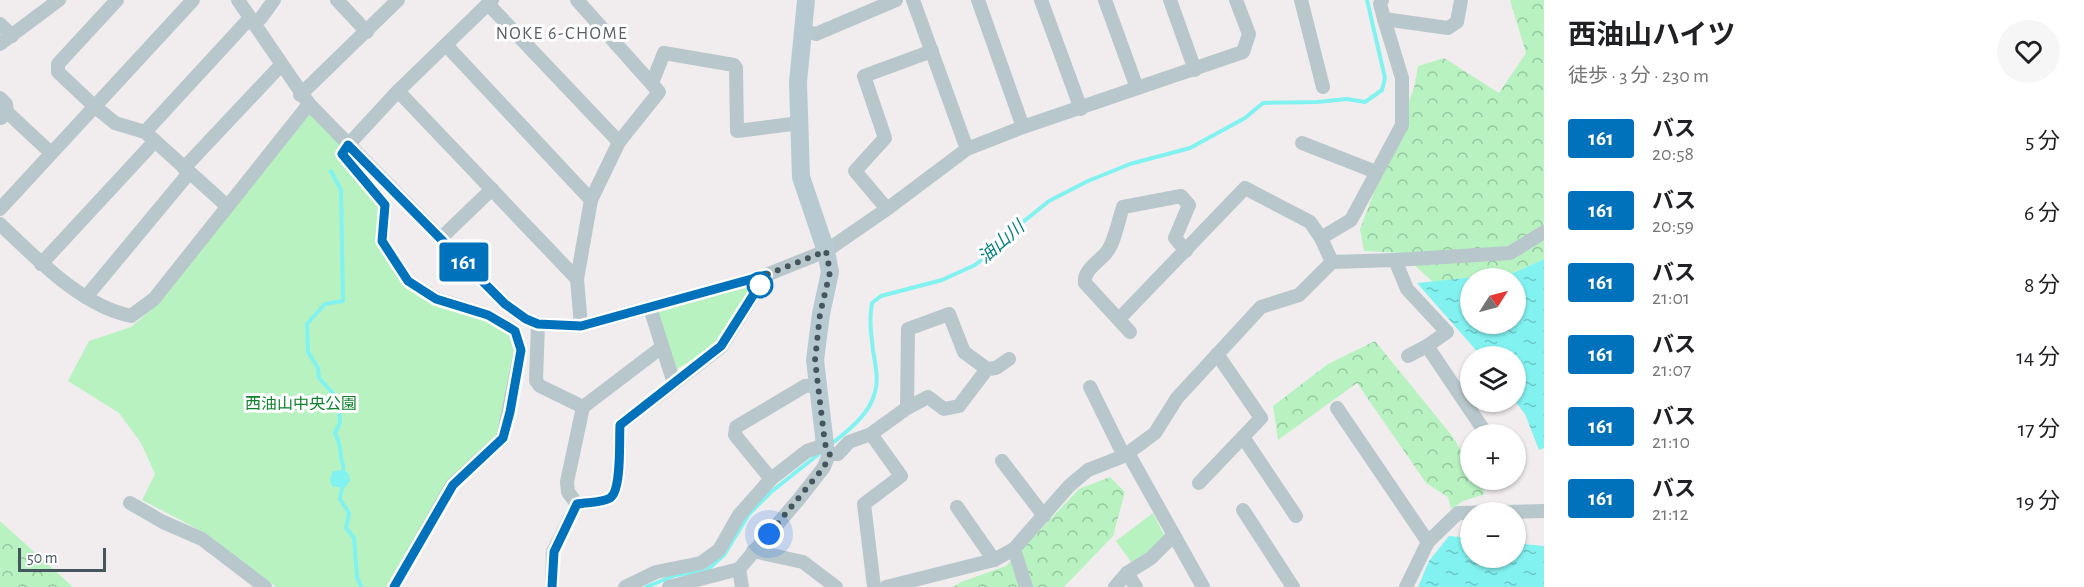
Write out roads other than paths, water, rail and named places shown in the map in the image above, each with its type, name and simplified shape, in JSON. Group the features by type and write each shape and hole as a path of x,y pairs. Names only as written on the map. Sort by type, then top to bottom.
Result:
{"street":[{"path":"0,24 6,40 59,0"},
{"path":"117,0 58,64 58,72 93,106 115,123 150,137 227,206"},
{"path":"0,209 193,0"},
{"path":"238,0 304,99 505,304 526,319 538,324 581,326 766,275 826,251 967,149 1023,127 1243,52 1249,34 1236,0"},
{"path":"41,264 251,21 261,18 274,0"},
{"path":"337,0 367,32"},
{"path":"0,224 41,264 86,297 117,313 131,316 154,299 227,206 304,99 398,0"},
{"path":"577,0 659,92 619,142 591,200 578,279 581,326"},
{"path":"669,587 739,569 824,467 827,449 815,360 820,314 830,272 826,251 801,177 798,82 806,0"},
{"path":"804,31 816,34 896,0"},
{"path":"913,0 967,149"},
{"path":"978,0 1023,127"},
{"path":"1041,0 1081,109"},
{"path":"1105,0 1137,88"},
{"path":"1170,0 1195,70"},
{"path":"1301,0 1323,87"},
{"path":"1321,238 1351,220 1402,125 1402,78 1380,4 1382,0"},
{"path":"1384,19 1448,28 1457,22 1461,0"},
{"path":"394,587 453,485 503,438 521,350 515,331 488,315 436,299 408,281 382,241 385,205 342,154 398,91 490,2 619,142"},
{"path":"446,45 591,200"},
{"path":"887,209 855,171 885,138 864,76 932,51"},
{"path":"652,83 664,53 734,65 736,68 737,131 800,123"},
{"path":"86,297 187,171 280,65"},
{"path":"398,91 578,279"},
{"path":"0,98 6,104 3,116 51,153"},
{"path":"1302,143 1376,172"},
{"path":"1119,319 1245,188 1310,222 1321,238 1332,262"},
{"path":"441,238 492,189"},
{"path":"1130,332 1085,284 1084,280 1088,272 1108,251 1123,207 1181,196 1189,205 1175,238 1186,251"},
{"path":"886,587 994,560 1014,549 1069,486 1088,470 1126,454 1155,433 1177,398 1262,307 1299,295 1332,262 1510,253 1544,232"},
{"path":"1395,260 1407,289 1447,332 1408,356"},
{"path":"577,504 609,499 615,494 618,483 620,425 721,346 766,275"},
{"path":"650,308 674,383"},
{"path":"908,408 908,329 949,315 964,352 987,369 996,368 1009,359"},
{"path":"538,324 536,381 540,386 583,407"},
{"path":"1427,346 1479,424"},
{"path":"577,504 568,492 567,482 583,407 662,347"},
{"path":"1199,483 1261,418 1217,354"},
{"path":"637,585 656,572 701,563 719,550 739,515 771,479 807,451 827,449 838,454 849,442 871,434 928,397 944,409 959,406 987,369"},
{"path":"771,479 735,435 736,427 805,386 817,385"},
{"path":"1090,387 1203,587"},
{"path":"1337,408 1428,542"},
{"path":"871,434 901,476 864,504 874,587"},
{"path":"1243,437 1296,516"},
{"path":"1002,461 1044,516"},
{"path":"130,503 163,522 202,539 265,587"},
{"path":"552,587 554,552 577,504"},
{"path":"957,507 994,560"},
{"path":"1243,510 1293,587"},
{"path":"1406,587 1428,542 1458,513 1544,511"},
{"path":"1115,587 1127,573 1151,558 1174,535"},
{"path":"1014,549 1026,587"},
{"path":"753,551 803,562 836,587"},
{"path":"739,569 742,587"},
{"path":"1127,573 1136,587"}],"water":[{"path":"1544,259 1544,448 1539,450 1523,412 1526,412 1526,346 1472,346 1462,334 1526,334 1526,268 1524,268"},
{"path":"1460,279 1460,332 1417,283"},
{"path":"1449,536 1460,537 1460,568 1526,568 1526,544 1544,546 1544,587 1418,587 1429,561"}],"waterway":[{"name":"油山川","path":"831,444 863,415 875,392 877,376 871,326 872,303 881,296 942,280 975,265 1001,245 1013,230 1049,201 1088,181 1130,164 1190,148 1245,118 1263,103 1347,99 1365,102 1382,90 1385,78 1367,0"},
{"path":"331,171 341,190 343,301 325,304 307,324 308,352 318,368 319,378 339,400 340,423 335,433 340,446 343,472 347,475 348,480 342,488 340,499 349,513 346,528 354,538 357,577 361,587"},
{"name":"油山川","path":"646,587 676,575 706,571 724,555 749,514 771,492 820,453"},
{"path":"343,472 334,473 332,480 334,485 344,485"},
{"path":"340,480 338,478 342,477 341,482 336,482 337,475 342,475 344,481 342,484 337,484 334,479 335,476 340,473 343,474"}],"district":[{"name":"NOKE 6-CHOME","path":"562,33"}],"park label":[{"name":"西油山中央公園","path":"301,403"}]}
